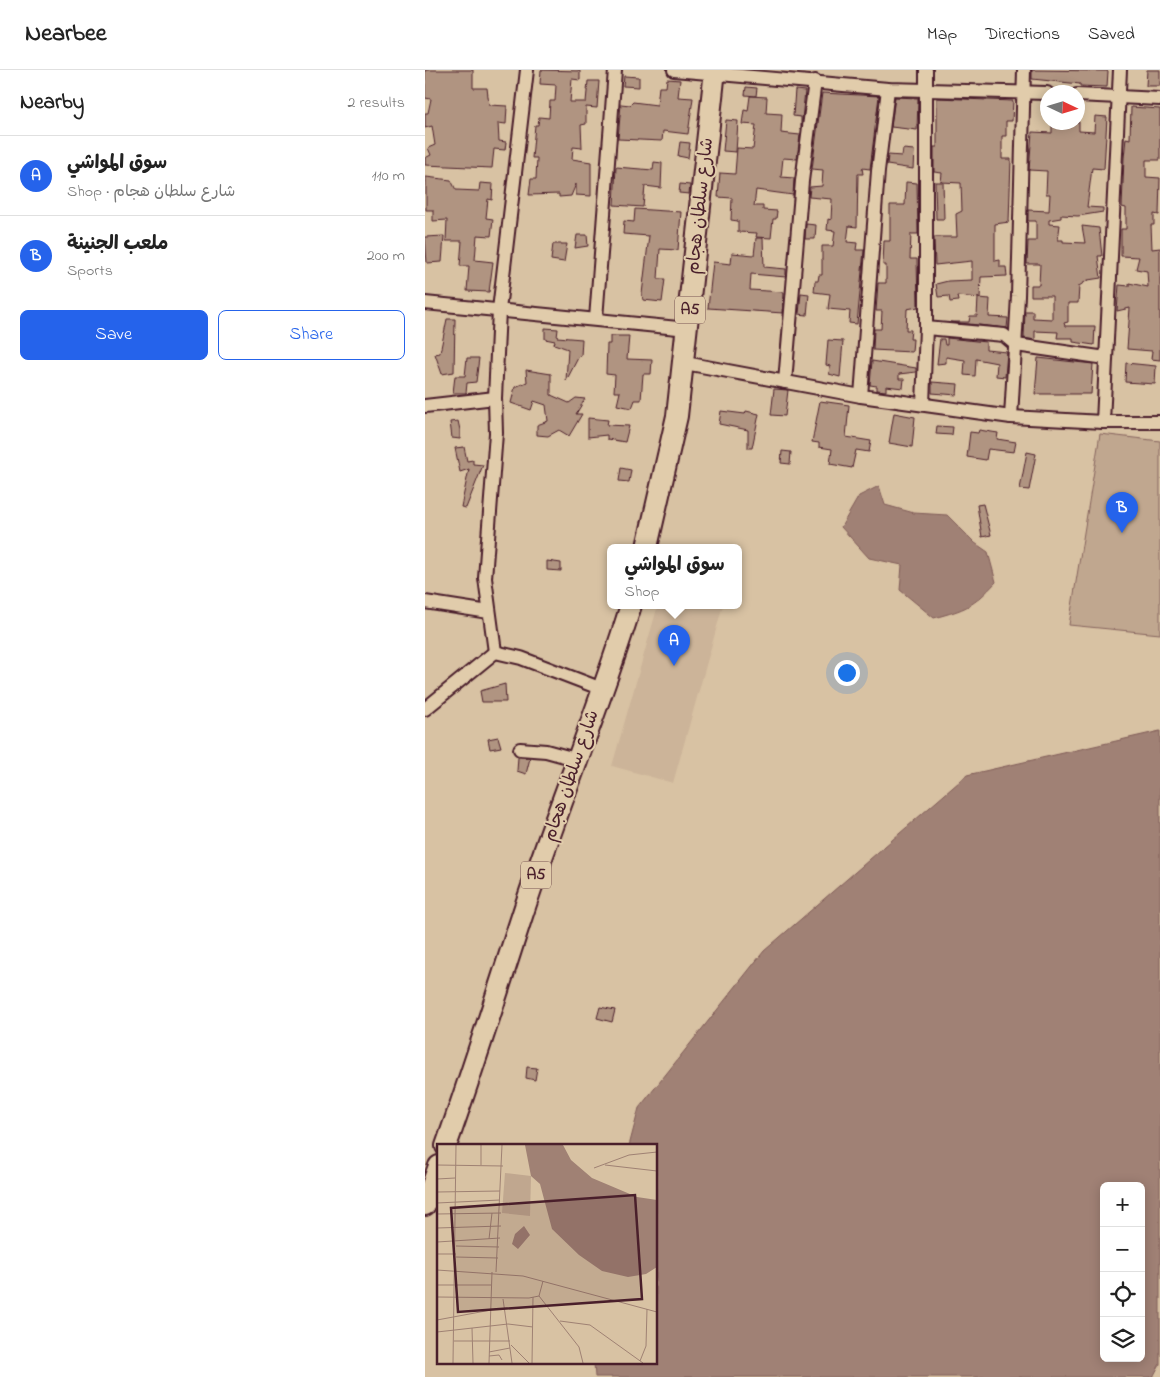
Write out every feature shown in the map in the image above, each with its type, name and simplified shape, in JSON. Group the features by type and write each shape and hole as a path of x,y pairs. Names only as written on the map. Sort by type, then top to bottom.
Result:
{"highway":[{"name":"شارع سلطان هجام","path":"648,544 669,460 685,363 715,71"},
{"name":"شارع سلطان هجام","path":"447,1144 477,1061 522,916 579,760 630,609"},
{"path":"425,1205 437,1172"}],"street":[{"path":"495,652 485,578 496,433 495,398 499,310 527,70"},
{"path":"596,318 615,70"},
{"path":"674,70 715,71 888,89 1040,93"},
{"path":"835,84 836,70"},
{"path":"923,404 926,328 926,70"},
{"path":"1011,417 1016,345 1024,70"},
{"path":"1103,422 1120,70"},
{"path":"785,382 802,181 815,82"},
{"path":"861,396 878,171 888,89"},
{"path":"1085,95 1160,99"},
{"path":"425,303 596,318 688,329"},
{"path":"926,328 1004,335 1016,345 1106,358"},
{"path":"685,363 861,396 1011,417 1103,422 1160,422"},
{"path":"425,406 495,398"},
{"path":"425,602 489,612"},
{"path":"495,652 521,658 602,689"},
{"path":"425,709 495,652"},
{"path":"519,749 546,750 579,760"}],"shaded area":[{"path":"1100,434 1160,441 1160,634 1069,625"},
{"path":"879,486 885,505 914,513 947,515 975,543 988,552 996,582 975,602 954,612 934,618 900,590 902,565 869,558 841,527 859,496"},
{"path":"657,609 722,609 673,783 612,766"},
{"path":"1160,731 1160,1364 1153,1377 595,1377 594,1364 657,1364 657,1144 630,1144 639,1108 764,951 967,775"}],"building":[{"path":"425,70 473,70 473,88 487,88 489,105 507,106 506,124 498,123 499,141 506,142 505,150 494,149 492,168 425,165 425,158 431,155 428,148 435,145 432,126 425,128 425,113 428,113 431,99 425,98"},
{"path":"541,70 580,71 580,80 572,79 570,102 586,102 588,81 599,81 597,108 586,107 586,124 581,125 582,148 573,147 572,159 591,162 591,196 576,195 576,184 571,196 559,197 559,194 529,195 531,179 536,179 537,158 532,158 535,125 538,125 539,117 549,118 550,101 555,101 556,85 540,84"},
{"path":"1032,70 1108,71 1107,87 1085,86 1032,79"},
{"path":"1147,70 1160,70 1160,86 1146,86"},
{"path":"624,76 639,77 639,87 623,86"},
{"path":"667,79 680,80 678,97 693,98 688,134 663,131 662,141 618,139 621,104 630,105 633,102 657,105 659,87 666,87"},
{"path":"746,87 757,88 756,96 745,95"},
{"path":"795,90 805,91 801,129 801,117 793,116"},
{"path":"822,93 879,96 870,169 862,168 863,174 858,174 857,227 849,226 847,242 857,243 856,250 864,250 857,324 849,323 850,311 828,309 830,294 814,292 815,281 818,281 819,275 822,275 822,246 833,246 835,231 827,230 828,219 831,220 832,199 809,197 810,187 822,186 823,170 812,169"},
{"path":"750,96 767,97 766,113 782,114 781,133 800,135 797,159 783,158 781,177 794,178 793,195 756,190 754,206 763,206 763,210 777,211 776,219 773,219 771,238 756,237 757,233 738,232 738,221 731,220 732,198 718,197 720,173 735,174 737,148 753,149 756,125 742,124 744,110 748,111"},
{"path":"895,97 918,98 917,130 891,127"},
{"path":"937,98 1013,101 1012,121 1006,121 1006,136 1002,136 1002,159 1011,159 1009,222 995,224 995,261 1000,260 1000,267 1006,267 1007,276 981,277 980,298 957,296 958,301 950,302 949,296 938,297 936,284 948,281 972,280 972,261 935,265 934,237 957,237 956,214 962,211 961,183 941,182 942,173 934,172 934,147 937,147"},
{"path":"1131,107 1160,109 1160,160 1146,160 1146,177 1160,178 1159,215 1154,214 1154,225 1151,225 1152,249 1160,248 1160,360 1151,359 1152,351 1127,349 1130,308 1117,311 1119,285 1129,286 1129,283 1148,287 1147,271 1136,269 1139,257 1121,256 1121,229 1126,229 1126,208 1122,207 1124,158 1126,138 1130,139"},
{"path":"1095,116 1107,117 1104,169 1092,168 1087,207 1103,208 1103,212 1078,216 1061,215 1061,218 1049,220 1049,224 1060,225 1058,240 1063,240 1063,242 1085,243 1082,226 1099,228 1102,256 1098,256 1101,278 1088,280 1079,286 1078,303 1068,303 1068,322 1064,323 1065,326 1095,326 1094,345 1073,342 1073,338 1057,338 1058,332 1035,331 1035,340 1024,338 1025,311 1033,311 1033,318 1052,319 1052,296 1031,296 1031,285 1039,285 1040,264 1027,264 1028,241 1036,241 1036,221 1028,221 1028,210 1049,211 1050,194 1046,194 1047,171 1029,170 1032,132 1052,133 1052,130 1079,130 1094,132"},
{"path":"726,120 738,121 736,152 723,151"},
{"path":"680,142 690,143 688,158 678,156"},
{"path":"903,149 914,150 913,169 887,165 888,155 902,156"},
{"path":"654,162 662,163 661,188 645,186 643,207 614,205 616,167 653,170"},
{"path":"426,177 451,180 456,190 479,191 480,183 493,184 492,200 488,199 486,218 493,219 491,236 477,235 475,260 493,262 489,292 467,291 469,266 460,266 462,241 446,241 447,220 433,221 433,210 426,210"},
{"path":"906,182 917,183 918,234 911,234 910,259 917,259 918,307 907,309 906,330 911,330 910,339 913,339 912,352 873,350 874,329 881,329 882,311 876,311 878,283 886,283 886,265 883,265 884,241 890,241 890,205 905,205"},
{"path":"935,182 943,182 944,219 936,219"},
{"path":"680,184 690,185 689,194 679,193"},
{"path":"635,209 681,212 678,250 660,249 658,279 665,279 662,302 643,300 642,294 649,236 623,234 624,221 634,222"},
{"path":"806,224 816,225 815,239 805,239"},
{"path":"577,235 587,235 588,246 575,248"},
{"path":"444,236 442,262 427,263 425,237"},
{"path":"756,238 763,238 764,267 786,269 786,277 751,274 750,290 784,292 783,313 708,308 713,262 731,264 732,253 754,255"},
{"path":"553,244 567,244 564,262 551,260"},
{"path":"801,293 809,294 807,315 799,314"},
{"path":"978,298 990,299 989,317 1008,318 1007,328 950,322 969,322 970,316 977,316"},
{"path":"447,319 455,319 454,372 442,374 435,354 440,353"},
{"path":"545,328 558,329 557,337 582,339 581,356 579,356 566,381 568,349 554,344 555,341 545,339"},
{"path":"610,336 629,336 627,359 652,360 651,374 643,374 641,400 635,400 632,408 617,405 620,392 614,392 615,375 606,374 607,344 610,344"},
{"path":"947,338 986,342 986,350 1007,352 1005,377 996,376 997,363 976,359 975,376 964,375 965,360 946,357 946,363 937,364 940,339 944,339 945,345 947,345"},
{"path":"828,340 843,341 840,377 829,374 830,366 826,365"},
{"path":"467,358 479,358 476,382 467,383 466,393 453,393 455,376 465,376"},
{"path":"1038,358 1093,364 1091,394 1035,394"},
{"path":"872,361 916,368 916,372 899,374 899,379 904,379 903,388 886,386 886,391 877,390 877,386 870,385"},
{"path":"1126,363 1156,366 1155,384 1125,382"},
{"path":"526,370 551,374 551,395 569,403 576,398 585,399 576,414 582,414 569,436 559,430 548,436 537,435 537,425 548,421 546,405 534,401 531,410 511,403 515,387 527,382"},
{"path":"932,382 958,384 957,395 932,393"},
{"path":"774,389 788,390 785,416 771,415"},
{"path":"820,401 849,405 846,437 871,441 869,452 856,450 852,468 830,464 832,449 819,447 819,443 812,442"},
{"path":"721,411 745,414 746,411 759,414 752,448 748,448 748,430 719,424"},
{"path":"894,413 915,417 912,447 889,443"},
{"path":"588,418 608,420 607,425 629,426 625,442 607,439 607,435 588,437"},
{"path":"458,421 460,439 452,438 450,422"},
{"path":"937,426 953,427 952,435 936,434"},
{"path":"979,430 998,433 997,439 1016,442 1014,452 988,449 986,460 967,457 970,432 978,433"},
{"path":"464,447 467,461 473,460 473,464 483,465 466,508 461,507 469,469 460,472 455,448"},
{"path":"782,451 791,452 790,464 781,463"},
{"path":"1027,452 1036,454 1029,490 1020,489"},
{"path":"621,468 631,470 629,482 619,481"},
{"path":"983,504 991,535 982,537 977,505"},
{"path":"547,561 561,563 561,571 547,570"},
{"path":"505,684 506,702 482,702 480,691"},
{"path":"498,737 501,747 490,749 488,739"},
{"path":"518,757 530,758 526,774 517,771"},
{"path":"600,1007 615,1010 612,1022 597,1018"},
{"path":"527,1067 537,1068 535,1080 526,1078"}],"place":[{"name":"ملعب الجنينة","path":"1122,533"},
{"name":"سوق المواشي","path":"674,666"}]}
